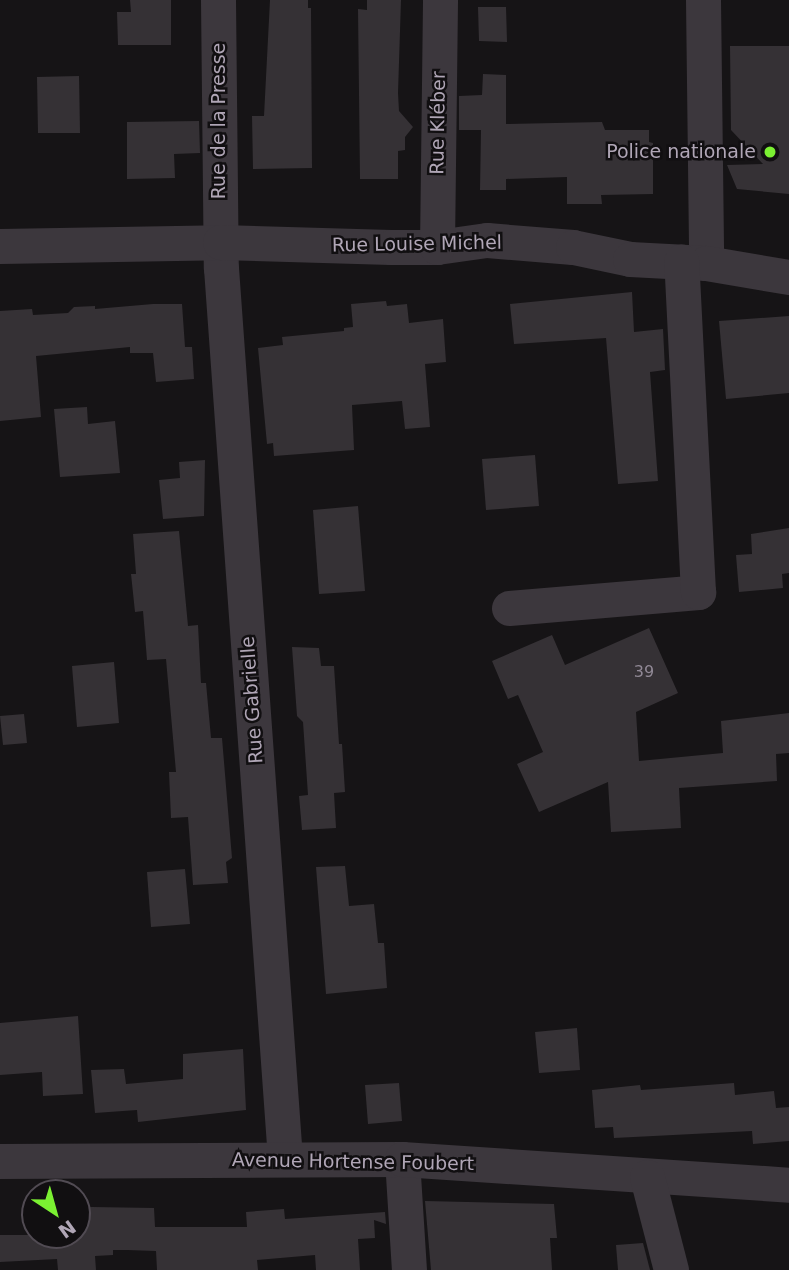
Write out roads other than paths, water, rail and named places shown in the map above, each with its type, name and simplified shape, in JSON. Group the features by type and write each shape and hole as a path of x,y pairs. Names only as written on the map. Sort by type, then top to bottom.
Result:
{"street":[{"name":"Rue de la Presse","path":"218,0 220,242"},
{"name":"Rue Kléber","path":"437,247 440,0"},
{"path":"509,608 698,592 694,262 703,0"},
{"name":"Rue Louise Michel","path":"0,246 220,242 437,247 487,240 573,247 630,259 694,262 789,277"},
{"name":"Rue Gabrielle","path":"220,242 285,1159"},
{"path":"402,1159 409,1270"},
{"name":"Avenue Hortense Foubert","path":"0,1161 402,1159 789,1185"},
{"path":"647,1177 671,1270"}],"place":[{"name":"Police nationale","path":"770,152"}]}
